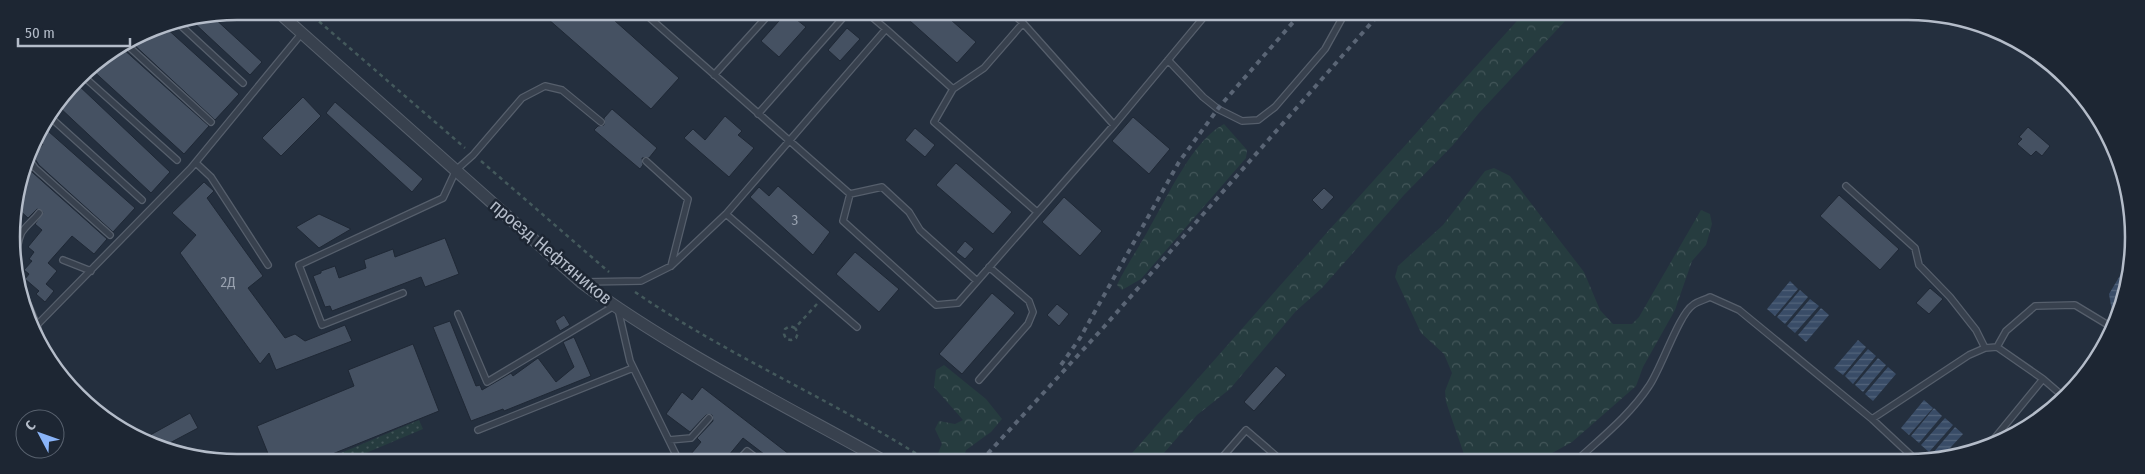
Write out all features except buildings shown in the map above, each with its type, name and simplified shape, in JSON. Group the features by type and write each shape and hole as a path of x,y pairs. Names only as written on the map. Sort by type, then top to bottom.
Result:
{"street":[{"name":"проезд Нефтяников","path":"288,20 581,282 616,308 872,454"}],"lane":[{"path":"652,20 850,194"},
{"path":"714,75 764,20"},
{"path":"758,114 841,20"},
{"path":"875,20 953,89"},
{"path":"1020,20 1114,125"},
{"path":"850,194 843,221 936,305 958,303 1114,125 1201,20"},
{"path":"1168,60 1218,109 1242,121 1258,120 1275,107 1325,49 1341,20"},
{"path":"1023,23 984,68 953,89 934,122 1037,212"},
{"path":"182,27 243,83"},
{"path":"581,282 641,281 671,266 726,214 886,30"},
{"path":"38,324 196,163 302,32"},
{"path":"130,48 211,122"},
{"path":"88,80 177,160"},
{"path":"403,293 322,325 299,265 443,198 456,170 473,155 522,98 545,86 562,90 601,122"},
{"path":"54,121 142,200"},
{"path":"646,161 688,199 671,266"},
{"path":"196,163 211,177 268,265"},
{"path":"33,165 110,235"},
{"path":"1846,186 1915,248 1918,265 1950,297 1976,330 1984,348"},
{"path":"850,194 882,187 909,212 920,230 977,281"},
{"path":"20,240 21,234 39,214"},
{"path":"726,214 857,327"},
{"path":"63,260 90,271"},
{"path":"979,380 1028,324 1033,312 1029,301 989,267"},
{"path":"1584,454 1610,431 1649,386 1667,354 1682,319 1692,305 1710,297 1739,310 1872,419 1909,454"},
{"path":"1997,347 2006,331 2035,306 2075,305 2106,324"},
{"path":"458,314 486,382 616,308 633,368 676,454"},
{"path":"1872,419 1968,355 1984,348 1997,347 2043,379 2059,392"},
{"path":"478,430 633,368"},
{"path":"1999,434 2043,379"},
{"path":"669,440 691,438 709,418"},
{"path":"1225,454 1246,430 1274,454"}],"path":[{"path":"317,20 620,281 656,306 710,338 887,435 917,454"},
{"path":"795,328 822,297"},
{"path":"790,326 795,328 798,333 796,338 786,339 785,329 790,326"}],"green space":[{"path":"1518,20 1566,20 1479,113 1453,145 1404,195 1322,288 1296,311 1230,389 1197,415 1163,454 1131,454"},
{"path":"1224,124 1247,150 1246,158 1141,279 1122,290 1117,285 1182,170 1202,142"},
{"path":"1494,168 1510,176 1584,272 1600,310 1613,324 1632,324 1639,317 1701,210 1710,214 1712,224 1706,245 1692,261 1675,310 1643,367 1636,386 1572,442 1551,454 1464,454 1446,402 1445,391 1452,373 1444,354 1421,333 1395,277 1398,266 1443,225 1485,171"},
{"path":"944,365 986,399 1002,419 991,432 966,450 965,454 938,454 942,444 935,429 939,421 955,424 963,420 934,387 936,370"},
{"path":"419,420 423,429 364,454 339,454"}],"water":[{"path":"2122,272 2118,293 2112,310 2109,294"},
{"path":"1790,281 1798,289 1775,316 1767,309"},
{"path":"1800,290 1808,297 1785,324 1777,317"},
{"path":"1810,299 1819,306 1795,333 1787,326"},
{"path":"1821,308 1829,315 1806,342 1798,335"},
{"path":"1858,340 1866,347 1843,375 1834,368"},
{"path":"1868,349 1876,356 1853,384 1845,376"},
{"path":"1878,358 1886,365 1863,392 1855,385"},
{"path":"1888,367 1896,374 1873,401 1865,394"},
{"path":"1924,400 1933,408 1909,435 1901,428"},
{"path":"1934,408 1942,416 1919,443 1911,436"},
{"path":"1945,418 1953,425 1929,452 1921,445"},
{"path":"1955,427 1963,434 1948,450 1933,452"}],"railway":[{"path":"1061,365 1080,338 1179,162 1220,106 1295,20"},
{"path":"987,454 1103,328 1374,20"}]}
